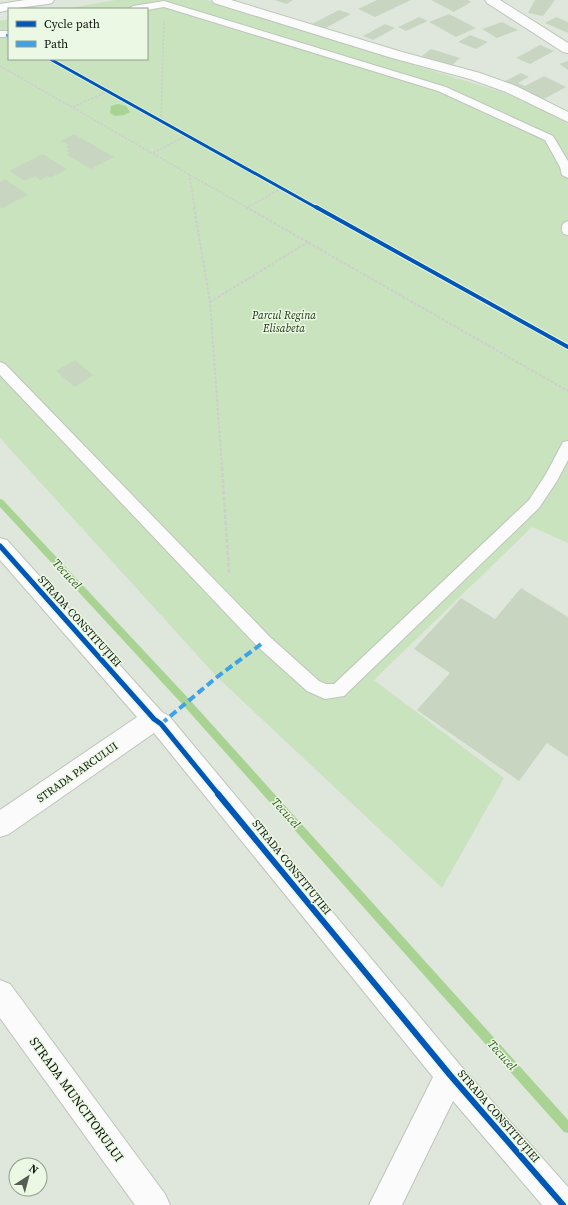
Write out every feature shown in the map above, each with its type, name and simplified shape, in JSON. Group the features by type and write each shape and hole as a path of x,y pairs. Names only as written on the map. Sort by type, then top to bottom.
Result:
{"street":[{"path":"0,8 48,0"},
{"path":"218,0 382,50 475,76 511,89 568,118"},
{"path":"491,0 568,49"},
{"name":"STRADA CONSTITUȚIEI","path":"0,546 154,719 161,724 450,1076 563,1205"},
{"name":"STRADA PARCULUI","path":"0,825 154,719"},
{"name":"STRADA MUNCITORULUI","path":"0,994 154,1205"},
{"path":"386,1205 450,1076"}],"lane":[{"path":"139,8 164,4 442,89 549,138 566,167 568,175"},
{"path":"568,225 568,231"},
{"path":"0,367 264,642 313,686 325,692 338,691 534,504 552,477 568,446"}],"path":[{"path":"161,121 164,4"},
{"path":"0,66 568,391"},
{"path":"73,107 108,91"},
{"path":"153,153 187,135"},
{"path":"189,174 210,302 231,607"},
{"path":"247,207 282,188"},
{"path":"210,302 308,242"}],"green space":[{"name":"Parcul Regina Elisabeta","path":"115,0 206,0 527,100 568,124 568,543 532,527 374,680 504,778 442,888 217,677 0,438 0,21 8,19 8,60 148,60 148,8 71,8"}],"shaded area":[{"path":"118,104 126,106 130,112 124,115 115,116 110,113 111,106"}],"building":[{"path":"274,0 293,0 287,4"},
{"path":"377,0 411,0 375,17 358,9"},
{"path":"431,0 468,0 471,2 454,12"},
{"path":"535,0 555,0 543,16 528,13"},
{"path":"339,10 351,14 322,30 310,25"},
{"path":"449,14 476,28 456,37 429,22"},
{"path":"419,17 428,21 406,31 398,27"},
{"path":"556,17 568,22 568,33 545,23"},
{"path":"502,22 518,30 497,38 482,29"},
{"path":"385,24 395,28 373,40 363,36"},
{"path":"470,35 488,42 476,49 458,42"},
{"path":"540,45 554,51 530,64 516,58"},
{"path":"431,49 460,58 452,65 422,56"},
{"path":"568,61 568,70 559,64"},
{"path":"521,73 529,77 518,83 525,86 544,76 566,87 542,100 503,82"},
{"path":"74,134 114,157 91,169 67,155 70,153 66,151 69,149 66,147 69,145 61,141"},
{"path":"43,154 67,169 50,178 47,176 40,180 35,176 25,181 9,171"},
{"path":"5,179 28,195 2,208 0,207 0,182"},
{"path":"75,360 93,375 75,387 56,371"},
{"path":"521,588 568,617 568,757 547,743 519,781 417,710 450,673 414,649 461,598 495,619"}],"waterway":[{"name":"Tecucel","path":"0,502 186,702 568,1128"}],"marked path":[{"path":"161,724 217,677 264,642"}],"cycle path":[{"path":"52,60 568,347"},
{"path":"0,546 154,719 161,724 450,1075 563,1205"}]}
